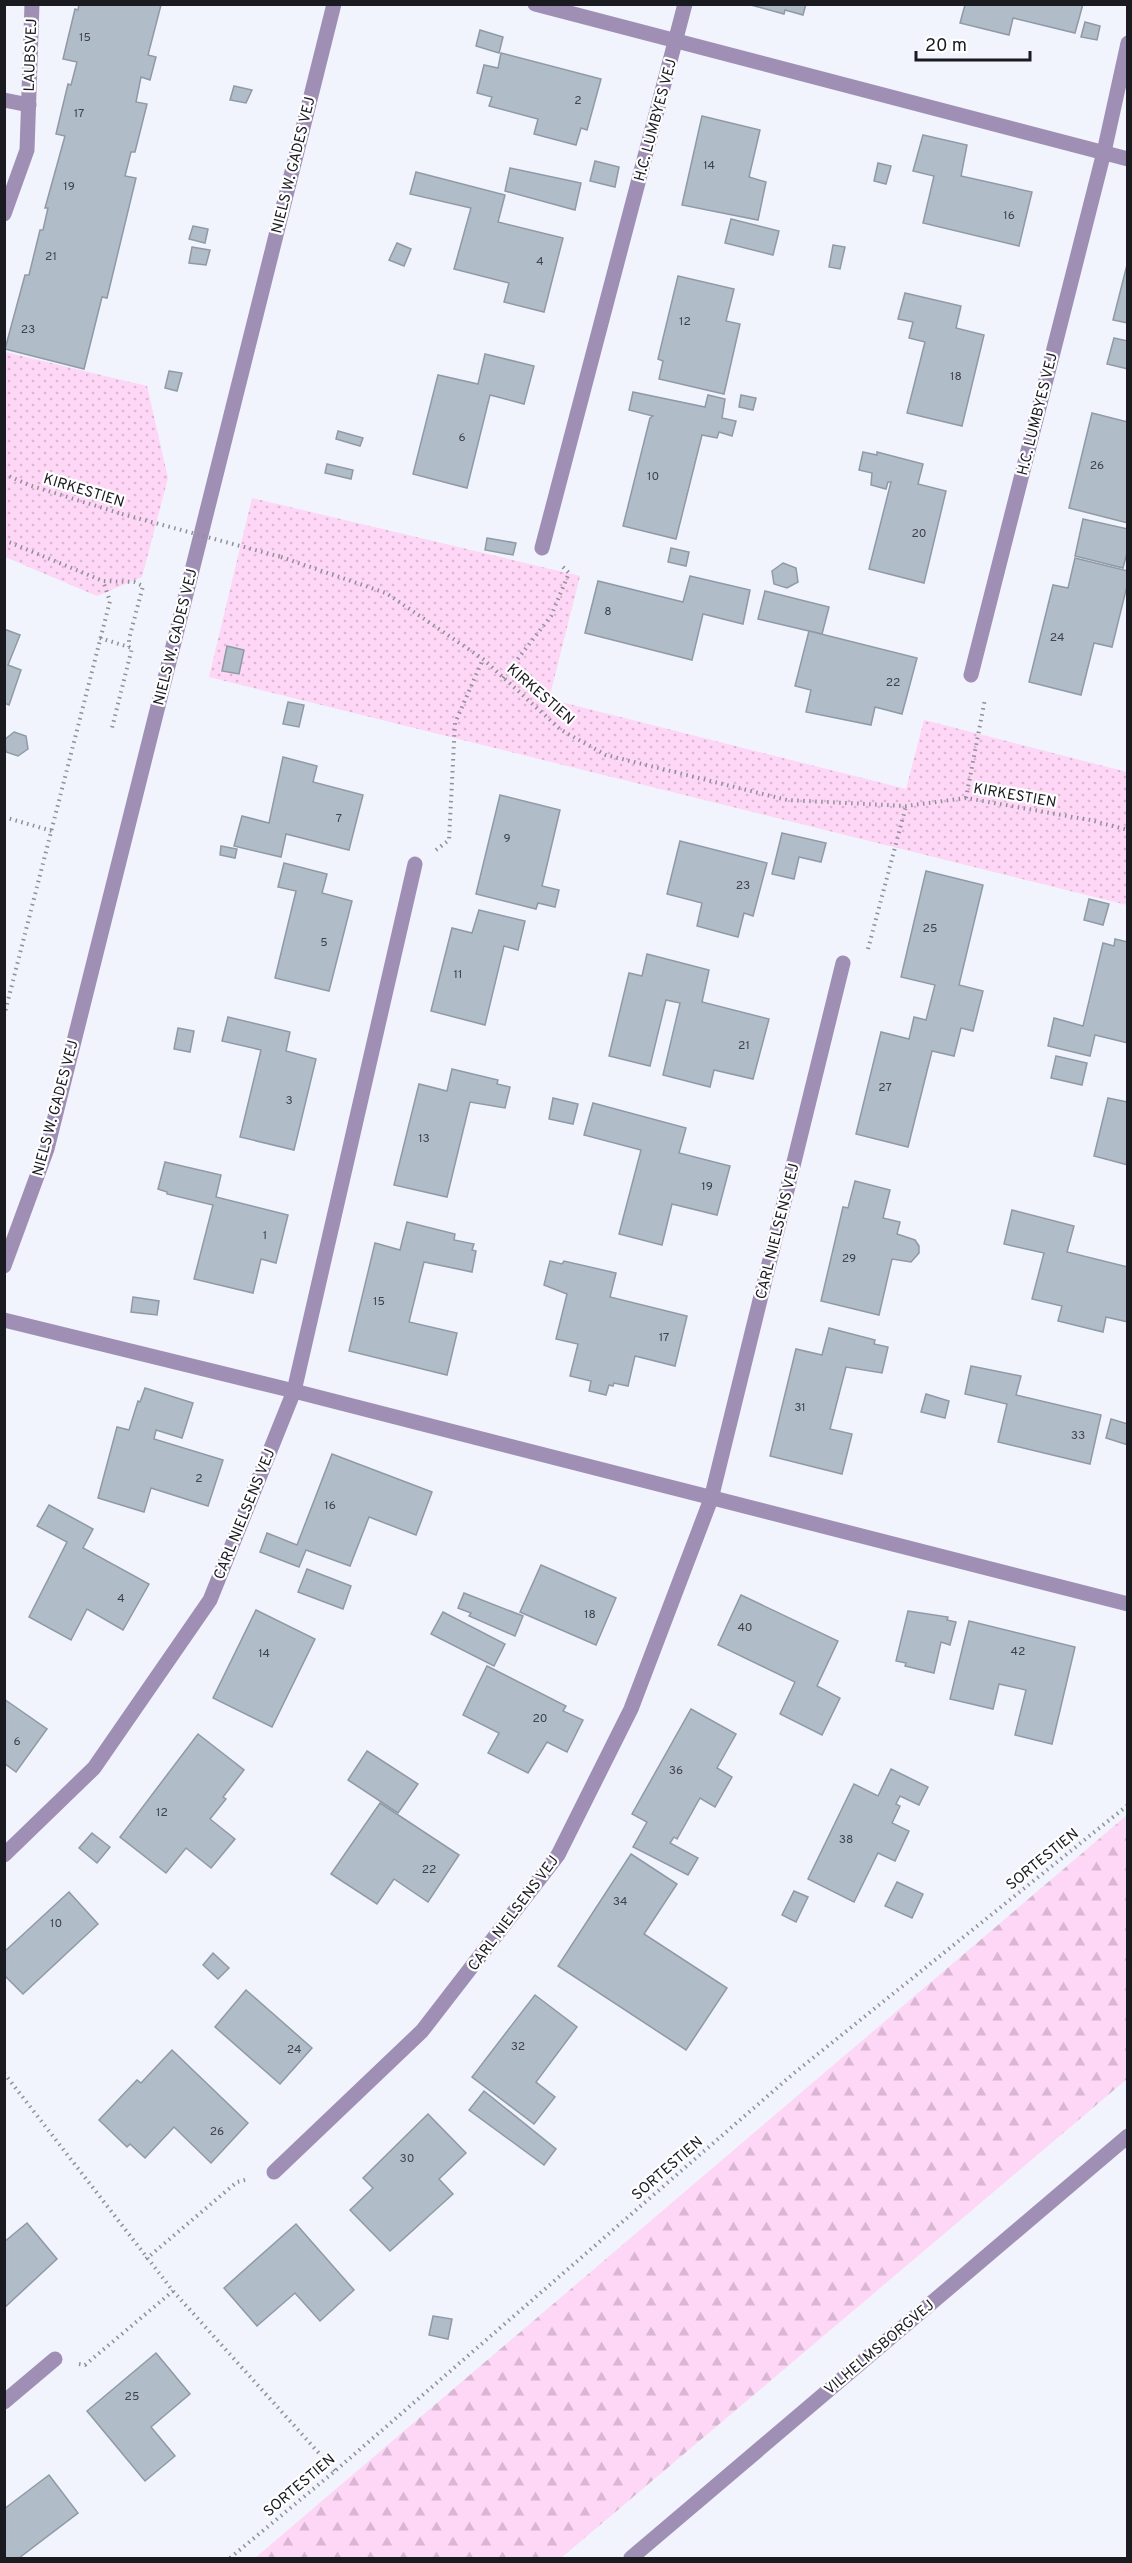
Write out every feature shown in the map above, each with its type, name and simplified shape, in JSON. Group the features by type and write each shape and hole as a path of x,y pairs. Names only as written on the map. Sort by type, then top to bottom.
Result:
{"street":[{"name":"LAUBSVEJ","path":"4,214 27,150 32,4"},
{"name":"NIELS W. GADES VEJ","path":"4,1266 47,1149 334,4"},
{"name":"H.C. LUMBYES VEJ","path":"535,4 1128,159"},
{"name":"H.C. LUMBYES VEJ","path":"542,548 685,4"},
{"name":"H.C. LUMBYES VEJ","path":"971,675 1104,152 1128,43"},
{"name":"LAUBSVEJ","path":"4,100 29,105"},
{"name":"CARL NIELSENS VEJ","path":"4,1855 94,1768 210,1600 294,1391 416,864"},
{"name":"CARL NIELSENS VEJ","path":"274,2172 422,2031 558,1855 631,1709 711,1499 843,963"},
{"path":"4,1320 294,1391 1128,1604"},
{"name":"VILHELMSBORGVEJ","path":"631,2559 1128,2136"},
{"path":"4,2402 55,2359"}],"path":[{"name":"KIRKESTIEN","path":"4,474 29,485 122,514 281,557 386,593 483,659 561,730 606,755 787,800 906,806 966,798 1090,820 1128,830"},
{"path":"4,540 103,581 134,582 143,586 129,639 129,647 132,648 112,728"},
{"path":"503,678 552,616 569,573 542,548"},
{"path":"4,1016 110,601 103,581"},
{"path":"100,638 129,647"},
{"path":"416,864 449,840 455,723 483,659"},
{"path":"966,798 986,695 971,675"},
{"path":"843,963 866,954 906,806"},
{"path":"4,817 52,831"},
{"name":"SORTESTIEN","path":"230,2559 335,2472 793,2074 1128,1805"},
{"path":"4,2073 146,2259 335,2472"},
{"path":"146,2259 237,2182 274,2172"},
{"path":"55,2359 85,2365 173,2291"}],"green space":[{"path":"5,352 147,386 168,478 142,577 97,596 5,557"},
{"path":"252,498 580,576 549,699 906,789 924,720 1127,772 1127,905 209,677"},
{"path":"1127,1815 1127,2079 561,2558 255,2558"}],"building":[{"path":"79,4 161,5 148,55 156,57 150,80 141,77 136,102 147,104 135,152 131,152 125,176 136,178 107,298 102,297 84,369 5,349 25,275 29,275 40,230 43,230 48,208 45,208 65,136 56,134 68,84 71,85 77,62 63,59 75,9 78,10"},
{"path":"747,4 806,4 803,15 785,10 784,14"},
{"path":"962,4 1083,4 1075,33 1013,18 1009,35 960,23 965,5"},
{"path":"1085,22 1100,26 1097,40 1081,37"},
{"path":"480,30 503,37 499,53 476,46"},
{"path":"501,53 601,79 587,130 581,128 576,145 534,134 538,119 489,106 492,97 477,93 484,65 498,68"},
{"path":"234,86 252,90 246,103 230,100"},
{"path":"702,116 760,130 749,177 766,182 758,220 682,205"},
{"path":"923,135 967,145 961,176 1032,192 1019,246 923,223 934,176 913,171"},
{"path":"595,161 619,167 615,187 590,181"},
{"path":"878,163 891,166 886,184 874,181"},
{"path":"510,168 581,183 575,210 505,191"},
{"path":"416,172 505,195 498,222 563,238 544,312 504,302 509,283 454,269 471,208 410,194"},
{"path":"731,219 779,231 773,255 725,243"},
{"path":"193,226 208,229 205,243 189,239"},
{"path":"397,243 411,249 404,266 389,260"},
{"path":"833,245 845,247 840,269 829,267"},
{"path":"192,247 210,250 206,265 189,263"},
{"path":"1128,261 1128,323 1113,320"},
{"path":"678,276 734,289 726,321 740,324 724,394 659,379 663,361 658,359"},
{"path":"905,293 961,306 956,328 984,335 962,426 907,413 925,342 909,338 913,322 898,319"},
{"path":"1114,338 1128,341 1128,369 1107,364"},
{"path":"485,354 534,366 524,404 490,395 467,488 413,474 438,375 478,384"},
{"path":"169,371 182,373 177,391 165,388"},
{"path":"633,392 705,407 708,395 725,399 722,418 736,421 732,436 719,432 717,438 702,435 676,539 623,526 650,418 653,416 629,410"},
{"path":"741,395 756,398 753,410 739,407"},
{"path":"1092,413 1128,422 1128,523 1069,508"},
{"path":"338,431 363,438 360,446 336,439"},
{"path":"863,452 877,455 877,452 923,464 918,484 946,491 924,583 869,569 891,482 888,482 886,489 871,485 872,473 859,470"},
{"path":"327,464 353,470 351,479 325,473"},
{"path":"1083,519 1128,529 1128,549 1123,568 1075,556"},
{"path":"487,538 516,543 513,555 485,550"},
{"path":"671,548 689,552 686,566 668,562"},
{"path":"1075,558 1128,571 1128,582 1112,647 1094,643 1081,695 1029,682 1053,585 1068,588"},
{"path":"783,563 796,568 798,582 787,588 774,584 772,571"},
{"path":"690,576 750,590 743,624 703,614 692,660 585,633 598,581 683,602"},
{"path":"765,591 829,607 822,634 758,619"},
{"path":"4,629 20,635 8,665 21,670 9,705 4,703"},
{"path":"809,631 917,658 902,714 875,707 871,725 806,712 811,690 795,686"},
{"path":"227,646 244,650 239,674 222,671"},
{"path":"288,702 304,705 299,727 283,724"},
{"path":"14,732 26,736 28,749 18,756 6,752 4,740"},
{"path":"283,757 317,766 313,782 363,795 349,850 286,834 281,857 234,846 242,816 269,823"},
{"path":"500,795 560,810 542,886 559,890 555,907 538,903 536,909 476,894"},
{"path":"782,833 826,843 821,862 799,857 794,879 772,874"},
{"path":"680,841 767,863 753,916 744,913 738,937 697,926 702,903 667,894"},
{"path":"221,846 237,849 235,858 220,855"},
{"path":"284,863 327,874 322,893 352,901 329,991 275,978 296,891 278,887"},
{"path":"926,871 983,885 959,985 983,991 973,1031 961,1028 954,1056 932,1051 908,1147 856,1134 881,1032 909,1039 914,1017 926,1020 935,985 901,977"},
{"path":"1089,899 1109,904 1103,925 1084,920"},
{"path":"479,910 525,921 518,950 504,946 485,1025 431,1011 452,928 472,933"},
{"path":"1115,939 1128,942 1128,1043 1095,1035 1090,1056 1048,1046 1054,1018 1083,1026 1103,943 1114,946"},
{"path":"647,954 709,970 702,1002 769,1019 753,1079 714,1070 710,1087 663,1075 680,1003 666,1000 650,1066 609,1056 629,973 642,976"},
{"path":"228,1017 290,1032 286,1051 316,1059 294,1150 240,1137 261,1050 222,1041"},
{"path":"178,1028 194,1031 190,1052 174,1049"},
{"path":"1056,1056 1087,1063 1082,1085 1051,1078"},
{"path":"452,1069 498,1080 497,1084 510,1087 505,1108 470,1102 447,1197 394,1185 419,1084 447,1091"},
{"path":"553,1098 578,1104 573,1124 549,1119"},
{"path":"1108,1098 1128,1102 1128,1165 1094,1156"},
{"path":"593,1103 686,1128 679,1153 730,1166 717,1215 672,1204 662,1245 619,1234 641,1150 584,1135"},
{"path":"165,1162 221,1175 216,1197 288,1215 276,1263 261,1259 253,1293 194,1279 213,1205 167,1194 158,1189"},
{"path":"855,1181 890,1190 883,1218 900,1222 897,1234 915,1240 919,1246 919,1253 911,1262 892,1259 879,1315 821,1301 843,1207 848,1208"},
{"path":"1012,1210 1074,1226 1067,1252 1128,1267 1128,1322 1106,1317 1103,1332 1058,1321 1062,1306 1032,1299 1044,1253 1004,1244"},
{"path":"407,1222 455,1234 454,1240 474,1244 472,1250 476,1251 472,1272 424,1262 409,1322 457,1333 447,1375 349,1351 375,1243 400,1250"},
{"path":"550,1261 562,1264 564,1261 616,1273 610,1297 687,1316 675,1366 635,1356 628,1386 614,1383 613,1386 609,1385 606,1395 589,1391 591,1381 570,1376 578,1344 556,1339 567,1294 544,1285"},
{"path":"133,1297 159,1301 157,1315 131,1312"},
{"path":"829,1328 875,1340 874,1344 888,1347 882,1373 846,1367 830,1429 852,1434 842,1474 770,1456 796,1349 822,1355"},
{"path":"971,1366 1021,1376 1016,1395 1101,1415 1090,1464 998,1442 1007,1404 965,1394"},
{"path":"145,1388 193,1403 182,1438 156,1430 154,1439 223,1460 208,1506 151,1488 144,1512 98,1498 117,1427 129,1430 138,1401 140,1402"},
{"path":"926,1394 949,1401 945,1418 921,1412"},
{"path":"1111,1419 1128,1424 1128,1445 1106,1438"},
{"path":"332,1454 432,1492 416,1535 369,1517 350,1566 306,1550 299,1567 260,1552 267,1533 297,1545"},
{"path":"49,1505 93,1529 83,1548 149,1584 123,1630 87,1609 71,1640 29,1617 67,1542 37,1526"},
{"path":"541,1565 616,1598 596,1645 520,1612"},
{"path":"307,1569 351,1586 343,1609 298,1592"},
{"path":"464,1593 523,1616 515,1636 469,1616 471,1613 458,1608"},
{"path":"741,1595 838,1641 817,1686 840,1698 822,1735 780,1714 795,1682 718,1645"},
{"path":"256,1610 315,1639 272,1727 213,1698"},
{"path":"908,1611 948,1617 947,1620 956,1622 950,1645 941,1642 934,1673 905,1666 906,1663 896,1661"},
{"path":"443,1612 505,1644 494,1666 431,1634"},
{"path":"969,1621 1075,1647 1052,1744 1015,1735 1026,1690 999,1684 993,1709 950,1699"},
{"path":"487,1666 566,1706 563,1711 583,1720 567,1752 547,1742 528,1773 488,1753 499,1733 463,1715"},
{"path":"4,1699 47,1729 16,1772 4,1763"},
{"path":"691,1709 736,1734 717,1768 732,1777 715,1807 700,1798 677,1839 674,1837 670,1843 698,1858 688,1875 633,1847 647,1822 632,1814"},
{"path":"198,1734 244,1770 223,1797 226,1799 210,1819 235,1839 211,1868 186,1848 166,1873 120,1837"},
{"path":"367,1751 418,1784 398,1813 348,1780"},
{"path":"891,1769 928,1787 919,1805 900,1796 896,1804 900,1806 892,1823 909,1831 895,1861 878,1853 854,1902 808,1879 854,1784 878,1796"},
{"path":"380,1803 459,1855 428,1902 394,1879 377,1904 331,1874"},
{"path":"92,1833 110,1847 97,1863 79,1848"},
{"path":"631,1854 677,1884 644,1934 727,1988 686,2050 558,1966"},
{"path":"897,1882 923,1894 912,1918 885,1906"},
{"path":"794,1891 808,1897 796,1922 782,1915"},
{"path":"69,1892 98,1924 23,1994 4,1975 4,1952"},
{"path":"213,1953 229,1968 218,1979 203,1965"},
{"path":"246,1990 312,2048 280,2084 215,2027"},
{"path":"535,1995 577,2027 536,2082 555,2097 534,2124 472,2077"},
{"path":"172,2050 248,2123 211,2163 174,2127 145,2158 130,2144 127,2147 99,2120 137,2080 141,2083"},
{"path":"484,2091 556,2149 544,2165 469,2110"},
{"path":"428,2114 466,2153 439,2179 453,2194 390,2251 350,2210 373,2188 363,2178"},
{"path":"27,2223 57,2259 4,2308 4,2242"},
{"path":"296,2224 354,2290 320,2321 295,2293 257,2326 224,2288"},
{"path":"433,2316 452,2319 448,2339 429,2335"},
{"path":"156,2353 190,2394 151,2427 175,2456 145,2481 87,2411"},
{"path":"49,2475 78,2513 19,2558 4,2558 4,2509"}]}
